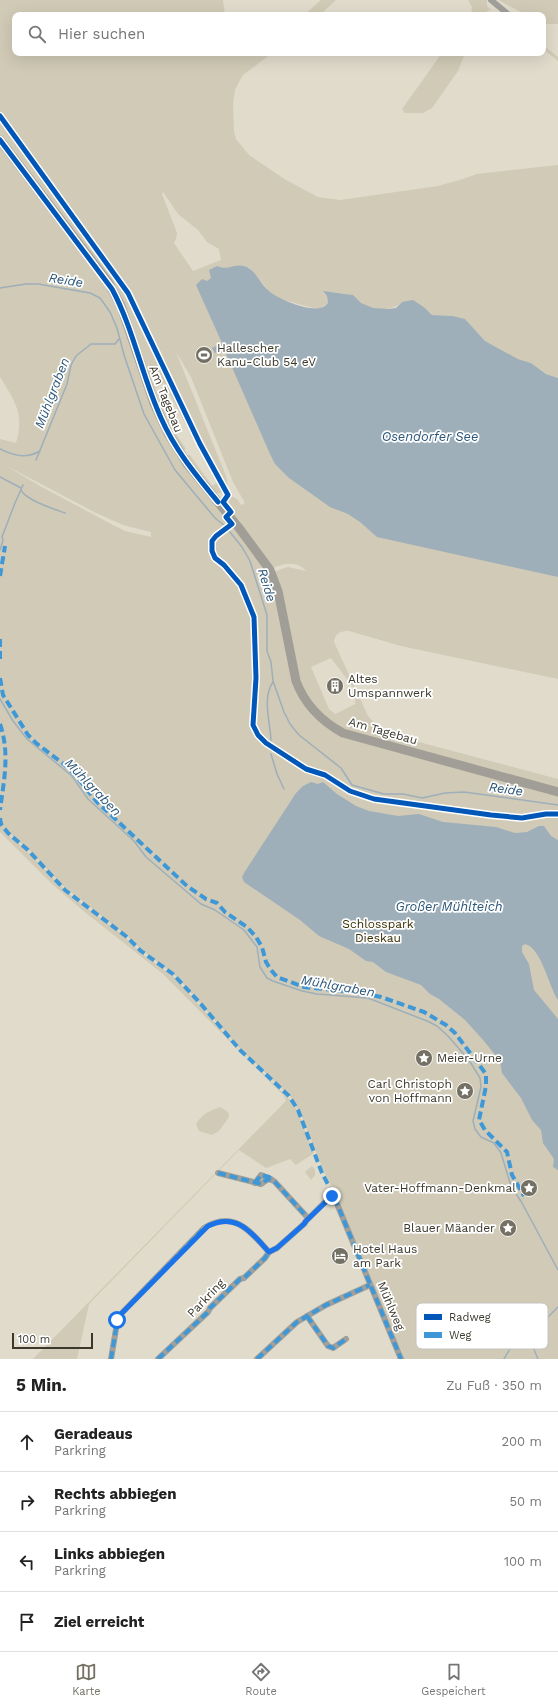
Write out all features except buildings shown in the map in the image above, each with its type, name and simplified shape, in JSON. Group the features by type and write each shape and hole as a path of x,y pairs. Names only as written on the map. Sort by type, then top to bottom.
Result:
{"street":[{"path":"491,0 505,12"},
{"name":"Am Tagebau","path":"0,140 108,282 121,306 154,403 168,433 188,465 243,533 270,570 278,592 296,681 301,694 308,704 329,725 343,733 558,792"},
{"path":"255,1182 262,1171 274,1181 308,1218"},
{"path":"218,1173 261,1184 268,1179 274,1181"},
{"name":"Parkring","path":"158,1359 208,1312 227,1290 265,1258 269,1252 277,1248 304,1224 308,1218 333,1194"},
{"name":"Mühlweg","path":"333,1194 401,1359"},
{"path":"111,1359 118,1317 204,1228 220,1222 239,1223 247,1228 269,1252"},
{"path":"257,1359 298,1322 307,1316 326,1305 370,1285"},
{"path":"307,1316 328,1346 333,1348 346,1339"}],"green space":[{"path":"0,0 223,0 225,12 12,12 12,56 268,56 243,75 235,90 233,105 234,132 236,139 249,155 286,180 318,197 340,200 438,186 477,174 558,165 558,378 546,374 531,363 518,359 485,341 465,319 453,316 432,315 425,308 402,302 393,308 371,308 361,303 355,297 341,293 323,292 327,296 328,303 321,308 313,308 280,299 268,290 250,268 245,267 223,268 223,338 433,547 558,575 558,679 401,646 349,631 338,633 334,642 368,716 381,730 400,737 558,779 558,789 342,728 324,717 301,689 273,572 288,567 306,571 294,564 285,564 272,568 225,504 227,498 231,496 237,499 241,505 245,503 233,482 191,377 176,352 226,476 228,487 223,488 224,493 215,493 186,458 187,455 190,455 212,486 217,483 198,448 202,445 200,442 196,444 164,383 155,388 176,434 186,449 184,450 170,430 104,272 0,134","holes":["163,192 178,214 198,230 207,242 219,249 221,260 193,271 174,243 177,233 162,194","331,658 356,691 355,704 335,714 329,709 311,667"]},
{"path":"321,0 336,0 323,12 307,12"},
{"path":"468,0 487,0 487,6 492,11 471,12 472,7"},
{"path":"498,0 558,0 558,24 546,24 546,12 519,11"},
{"path":"546,47 558,57 558,61 546,51"},
{"path":"440,56 464,56 458,71 432,108 423,113 405,113 402,109"},
{"name":"Schlosspark Dieskau","path":"0,145 113,296 146,386 187,467 186,470 212,502 216,503 259,557 272,583 294,679 322,722 558,794 558,1359 403,1359 402,1352 391,1331 333,1189 325,1174 302,1117 290,1096 243,1052 176,976 62,885 30,851 3,828 5,832 26,850 69,894 123,935 141,953 174,977 243,1054 291,1101 297,1110 314,1153 296,1165 290,1159 266,1168 239,1150 89,1304 77,1359 33,1359 286,1100 284,1096 163,974 81,909 51,883 0,832 0,439 16,443 19,423 17,407 0,377","holes":["5,465 96,513 123,525 151,532 151,537 125,531 40,486"]},
{"path":"220,1107 228,1112 229,1117 219,1131 212,1135 199,1131 196,1124 203,1115"},
{"path":"312,1166 315,1170 315,1175 311,1180 305,1172"}],"water":[{"name":"Osendorfer See","path":"217,266 226,268 237,266 246,267 252,271 266,288 278,297 292,304 308,308 321,308 328,303 327,296 323,291 353,295 361,303 373,308 396,308 402,302 413,300 432,315 453,316 465,319 485,341 518,359 531,363 546,374 558,378 558,577 377,537 360,522 348,514 330,507 289,478 275,464 224,349 215,353 212,348 222,343 196,285 202,279 207,281 211,278 209,270"},
{"name":"Großer Mühlteich","path":"311,782 318,784 323,782 337,794 356,806 369,811 398,816 419,814 443,822 496,827 515,833 527,832 539,826 544,826 551,836 558,840 558,1000 536,952 525,944 522,946 522,952 529,964 534,990 558,1019 558,1170 553,1167 554,1159 543,1143 541,1130 532,1120 521,1098 502,1073 500,1061 465,1020 439,999 430,994 421,985 386,972 373,962 366,961 349,949 319,936 300,920 244,882 242,877 244,873 296,793 303,786"}],"waterway":[{"name":"Reide","path":"0,288 26,284 38,284 90,293 100,298 110,312 117,328 124,355 144,414 175,470 215,518 225,526 242,547 250,561 267,615 267,651 271,662 273,681 290,724 299,735 341,768 352,785 384,794 403,794 422,798 445,793 464,792 558,805"},
{"name":"Mühlgraben","path":"36,460 67,384 71,365 76,356 91,344 115,344 119,339"},
{"path":"0,449 20,456 30,455 40,451"},
{"path":"0,477 21,488"},
{"name":"Mühlgraben","path":"0,550 3,540 2,537 23,485"},
{"path":"21,490 34,501 65,513"},
{"path":"271,740 267,702 273,682"},
{"name":"Mühlgraben","path":"0,699 13,721 27,739 72,776 88,799 134,841 146,857 201,904 215,910 244,930 257,947 260,967 267,978 302,991 317,994 368,998 427,1021 437,1026 448,1036 469,1060 480,1078 481,1087 473,1121 475,1129 481,1137 494,1143 501,1153 511,1186 522,1203 558,1270"},
{"path":"271,754 277,774 284,789"},
{"path":"548,1317 558,1307"},
{"path":"504,1359 510,1349"},
{"path":"534,1349 538,1359"}],"marked path":[{"path":"0,576 5,546"},
{"path":"0,639 0,660"},
{"path":"0,678 3,695 28,735 65,765 97,802 187,886 206,899 217,903 225,912 247,927 256,937 262,947 266,962 277,977 304,987 362,993 381,997 424,1012 446,1025 455,1033 486,1074 486,1086 479,1120 485,1130 507,1152 512,1175 524,1196"},
{"path":"0,724 5,745 5,767 0,810"},
{"path":"0,818 1,824 8,833 28,850 65,890 127,937 141,951 173,974 240,1050 289,1096 298,1110 322,1173 333,1194 401,1359"},
{"path":"218,1173 261,1184 268,1179 274,1181 308,1218"},
{"path":"255,1183 261,1175 269,1177 272,1180"},
{"path":"158,1359 208,1312 210,1308 240,1279 244,1278 265,1258 269,1252 277,1248 304,1224 333,1194"},
{"path":"111,1359 118,1317 204,1228 224,1221 233,1222 241,1225 269,1252"},
{"path":"257,1359 297,1322 326,1305 370,1285"},
{"path":"307,1316 328,1346 333,1348 346,1339"}],"cycle path":[{"path":"0,116 128,293 200,444 228,495 223,502 231,512 226,517 232,524 216,536 212,541 212,551 215,558 224,565 241,585 254,617 256,678 253,725 258,735 266,743 306,769 325,775 350,791 374,799 522,818 546,814 558,814"},
{"path":"0,140 112,289 120,305 148,386 161,418 186,462 218,502"}],"place":[{"name":"Hallescher Kanu-Club 54 eV","path":"204,355"},
{"name":"Altes Umspannwerk","path":"335,686"},
{"name":"Meier-Urne","path":"424,1058"},
{"name":"Carl Christoph von Hoffmann","path":"465,1091"},
{"name":"Vater-Hoffmann-Denkmal","path":"529,1188"},
{"name":"Blauer Mäander","path":"508,1228"},
{"name":"Hotel Haus am Park","path":"340,1256"}],"route":[{"path":"117,1320 118,1317 204,1228 212,1224 226,1221 239,1223 247,1228 269,1252 277,1248 332,1196"}]}
